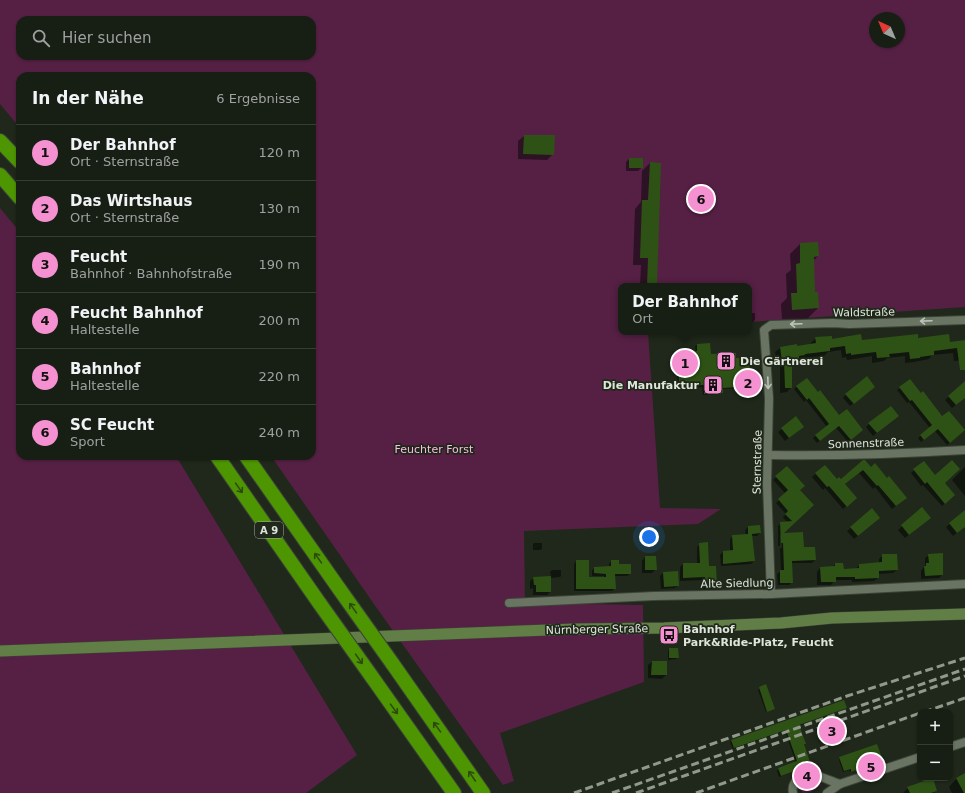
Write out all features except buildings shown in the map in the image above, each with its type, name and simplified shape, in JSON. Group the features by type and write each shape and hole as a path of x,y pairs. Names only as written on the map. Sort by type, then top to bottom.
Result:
{"highway":[{"path":"0,140 16,158"},
{"path":"0,175 16,193"},
{"name":"A 9","path":"220,460 454,793"},
{"name":"A 9","path":"249,460 483,793"}],"main road":[{"name":"Nürnberger Straße","path":"0,651 575,628 664,628 832,618 965,614"}],"street":[{"name":"Waldstraße","path":"764,330 771,325 965,320"},
{"name":"Sternstraße","path":"764,330 769,398 767,484 771,594"},
{"name":"Sonnenstraße","path":"768,455 879,455 965,450"},
{"name":"Alte Siedlung","path":"509,603 654,596 771,594 965,584"},
{"path":"953,746 965,742"},
{"path":"827,793 840,784 917,758"},
{"path":"793,793 792,788 795,782 804,776 818,776 840,784"}],"green space":[{"name":"Feuchter Forst","path":"0,0 965,0 965,307 752,322 752,283 618,283 618,335 648,335 660,508 721,509 698,524 524,531 525,603 643,605 644,682 500,733 514,781 503,785 274,460 316,460 316,72 16,72 16,123 0,104"},
{"path":"0,208 16,227 16,460 178,460 357,755 306,793 0,793"},
{"path":"805,781 821,785 811,792 803,793 799,788 800,783"}],"railway":[{"path":"574,793 847,696 965,658"},
{"path":"612,793 965,669"},
{"path":"636,793 965,676"},
{"path":"933,709 965,698"},
{"path":"696,793 917,714"}],"place":[{"name":"SC Feucht","path":"701,199"},
{"name":"Die Gärtnerei","path":"726,361"},
{"name":"Der Bahnhof","path":"685,363"},
{"name":"Das Wirtshaus","path":"748,383"},
{"name":"Die Manufaktur","path":"713,385"},
{"name":"Bahnhof Park&Ride-Platz, Feucht","path":"669,635"},
{"name":"Feucht","path":"832,731"},
{"name":"Bahnhof","path":"871,767"},
{"name":"Feucht Bahnhof","path":"807,776"}]}
